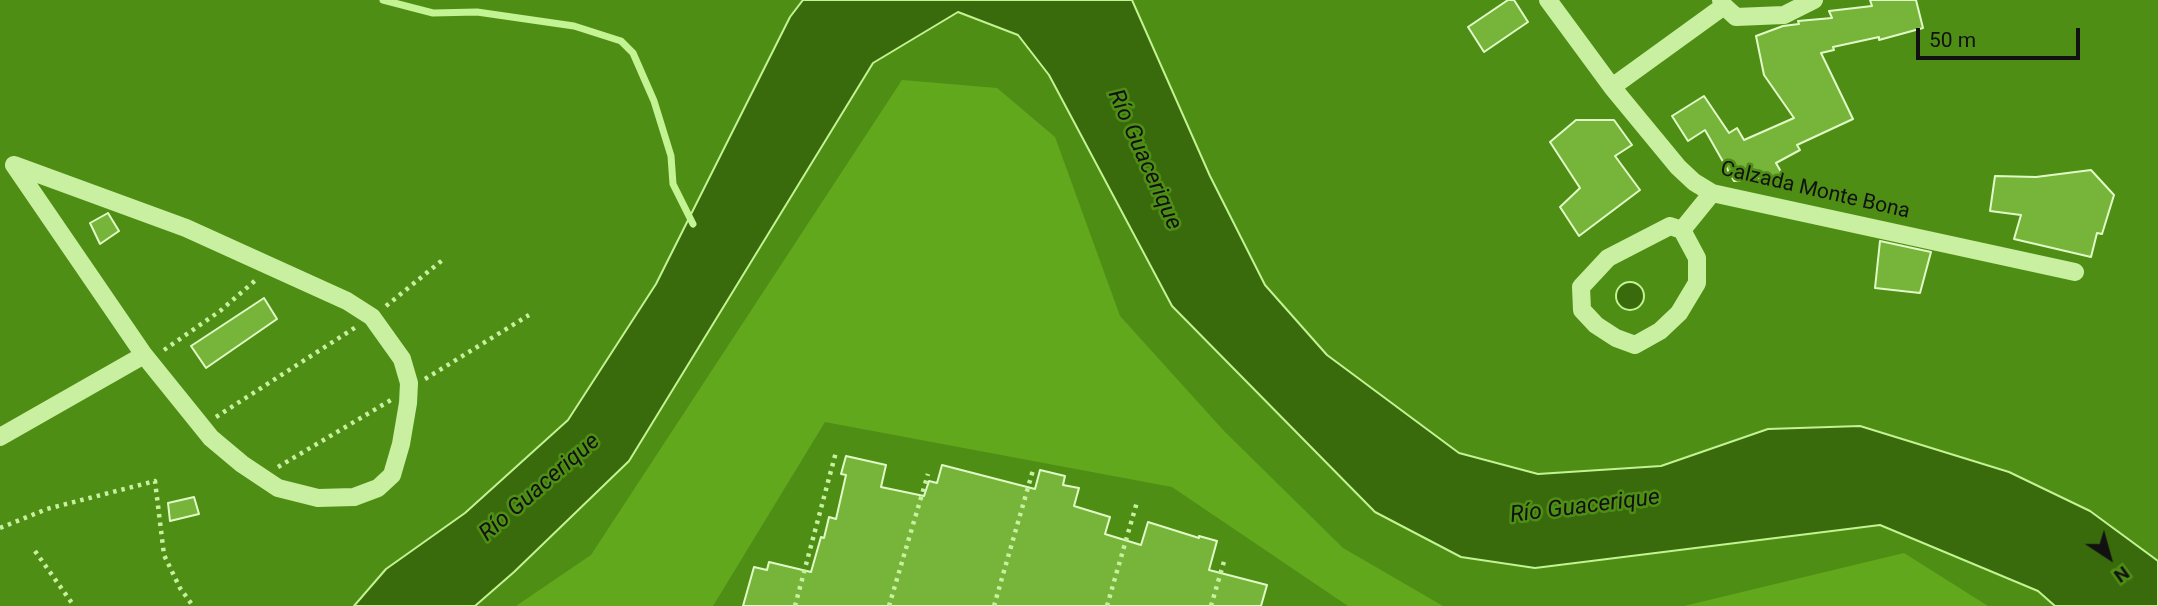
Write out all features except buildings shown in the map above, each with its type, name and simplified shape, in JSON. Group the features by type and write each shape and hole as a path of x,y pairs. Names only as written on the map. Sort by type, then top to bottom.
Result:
{"street":[{"name":"Calzada Monte Bona","path":"1548,0 1612,87 1678,167 1694,182 1712,193 2075,272"},
{"path":"1612,87 1723,3 1736,17 1784,15 1814,0"},
{"path":"14,164 186,228 347,301 372,317 402,359 409,383 401,444 391,475 378,488 354,497 317,498 278,488 242,464 202,427 146,358 14,164"},
{"path":"1682,230 1712,193"},
{"path":"1670,226 1682,230 1698,258 1697,283 1679,313 1660,331 1635,345 1616,338 1596,325 1582,310 1581,287 1608,258 1670,226"},
{"path":"3,429 146,358"}],"path":[{"path":"202,427 372,317 445,258"},
{"path":"146,358 220,311 271,267"},
{"path":"795,606 836,452"},
{"path":"994,606 1033,470"},
{"path":"888,606 928,474"},
{"path":"0,528 47,509 155,481 164,555 180,588 193,606"},
{"path":"1107,606 1137,502"},
{"path":"35,551 74,606"},
{"path":"1211,606 1225,558"}],"shaded area":[{"path":"902,80 997,88 1055,137 1120,316 1224,431 1343,548 1443,606 1348,606 1172,487 825,422 713,606 516,606 591,555"},
{"path":"1904,553 1988,606 1684,606"}],"water":[{"name":"Río Guacerique","path":"803,0 1132,0 1210,176 1265,285 1327,355 1459,453 1538,474 1661,466 1768,429 1860,426 2009,472 2090,511 2158,561 2158,606 2055,606 2038,591 1880,525 1535,568 1461,557 1375,512 1172,306 1049,75 1018,35 958,12 873,63 629,461 475,606 354,606 386,569 465,513 568,420 656,284 790,17"},
{"path":"1630,282 1640,286 1644,296 1640,306 1630,310 1620,306 1616,296 1620,286"}],"waterway":[{"path":"383,0 433,13 477,12 574,26 621,41 633,53 654,101 671,156 673,184 693,224"}]}
